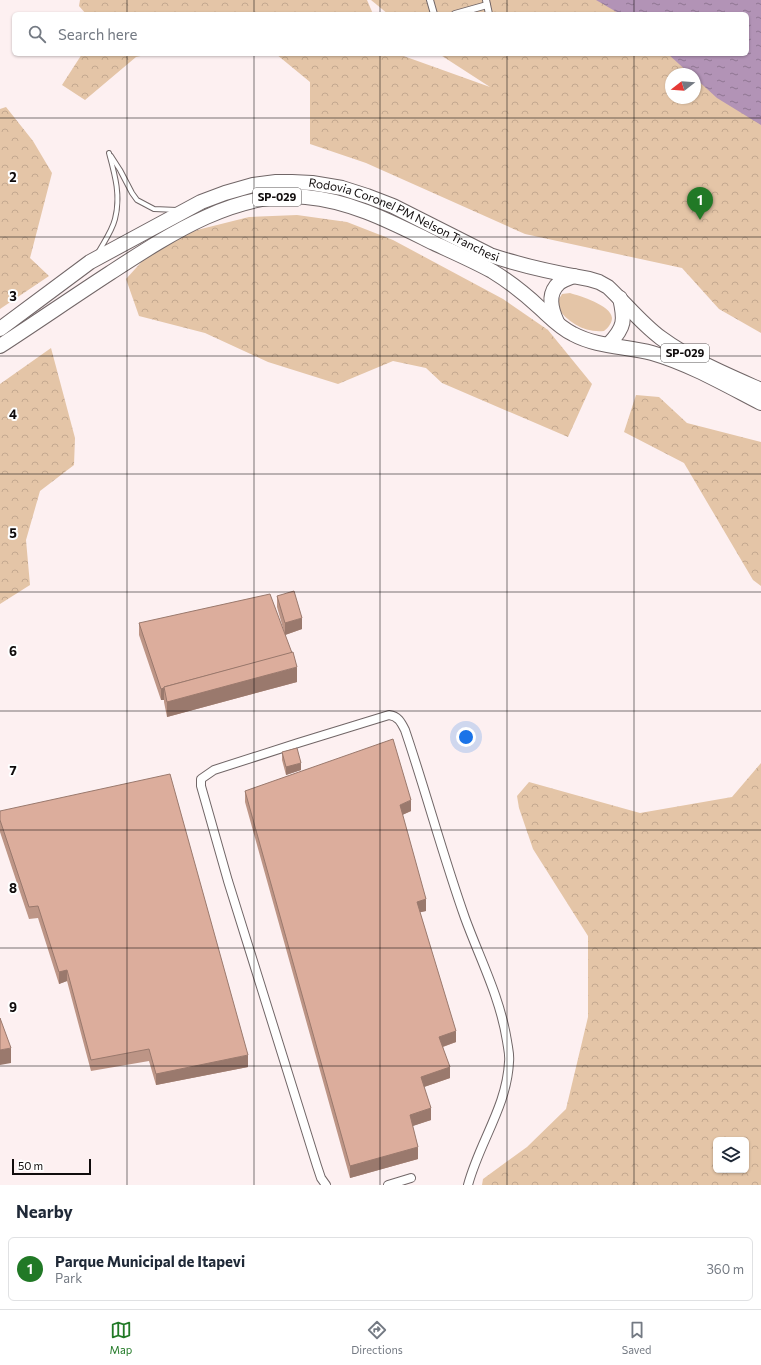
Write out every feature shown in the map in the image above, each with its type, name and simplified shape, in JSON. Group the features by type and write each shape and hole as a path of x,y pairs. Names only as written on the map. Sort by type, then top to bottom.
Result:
{"highway":[{"name":"Rodovia Coronel PM Nelson Tranchesi","path":"0,329 95,260 201,202 253,185 276,182 320,184 342,188 393,206 504,260 589,278 599,282 608,287 643,322 678,350 761,390"},
{"name":"Rodovia Coronel PM Nelson Tranchesi","path":"0,346 138,255 218,211 242,203 262,199 281,196 304,196 330,200 388,220 492,271 518,288 559,325 583,339 652,353 686,366 761,403"},
{"path":"559,325 552,312 551,300 559,283 574,276"},
{"name":"Rodovia Coronel PM Nelson Tranchesi","path":"0,350 22,342 63,312 80,292"},
{"path":"609,344 617,336 624,316 620,298"}],"street":[{"path":"430,0 433,12"},
{"path":"461,12 486,3"},
{"path":"326,1185 321,1178 230,888 201,786 201,779 214,770 389,715 395,716 401,721 405,730 465,918 499,1003 505,1031 510,1061 506,1088 496,1116 473,1166 468,1185"},
{"path":"388,1185 411,1178"}],"lane":[{"path":"95,260 115,220 118,198 117,183 109,153 137,200 154,209 185,211"}],"green space":[{"path":"80,0 367,0 372,12 84,12 79,6"},
{"path":"371,0 616,0 631,12 386,12"},
{"path":"81,56 141,56 136,57 85,100 62,85"},
{"path":"278,56 404,56 490,87 442,56 683,56 698,68 665,68 665,104 701,104 701,71 761,120 761,333 719,309 682,268 525,234 366,163 310,144 310,82"},
{"path":"6,107 33,141 52,173 30,258 49,276 0,309 0,109"},
{"path":"297,215 347,222 393,240 503,299 548,330 592,384 568,437 442,383 426,368 393,361 338,384 268,362 205,333 139,316 126,279 155,247 197,230 249,217"},
{"path":"570,293 601,305 610,313 612,318 611,324 604,331 597,331 584,329 566,318 557,307 562,294"},
{"path":"51,348 75,438 74,465 40,491 26,540 30,585 0,604 0,384"},
{"path":"636,395 659,397 687,423 761,442 761,586 753,580 684,463 624,432"},
{"path":"761,763 761,1185 482,1185 483,1179 527,1147 566,1109 588,1017 588,936 533,849 519,808 517,796 529,782 640,813 732,797"}],"water":[{"path":"596,0 761,0 761,125 717,98 701,83 701,68 683,68 670,56 749,56 749,12 617,12"}],"building":[{"path":"294,591 302,618 285,623 277,596"},
{"path":"270,594 292,653 161,689 139,623"},
{"path":"293,652 297,667 167,702 164,687"},
{"path":"393,739 411,800 400,805 426,899 417,902 456,1031 439,1037 450,1067 421,1077 431,1108 410,1115 418,1147 350,1166 245,791"},
{"path":"297,748 301,763 286,767 282,752"},
{"path":"170,774 248,1055 156,1074 149,1049 91,1060 67,970 59,972 38,906 29,907 0,820 0,811"},
{"path":"0,1018 11,1048 0,1050"}],"place":[{"name":"Parque Municipal de Itapevi","path":"700,220"}]}
